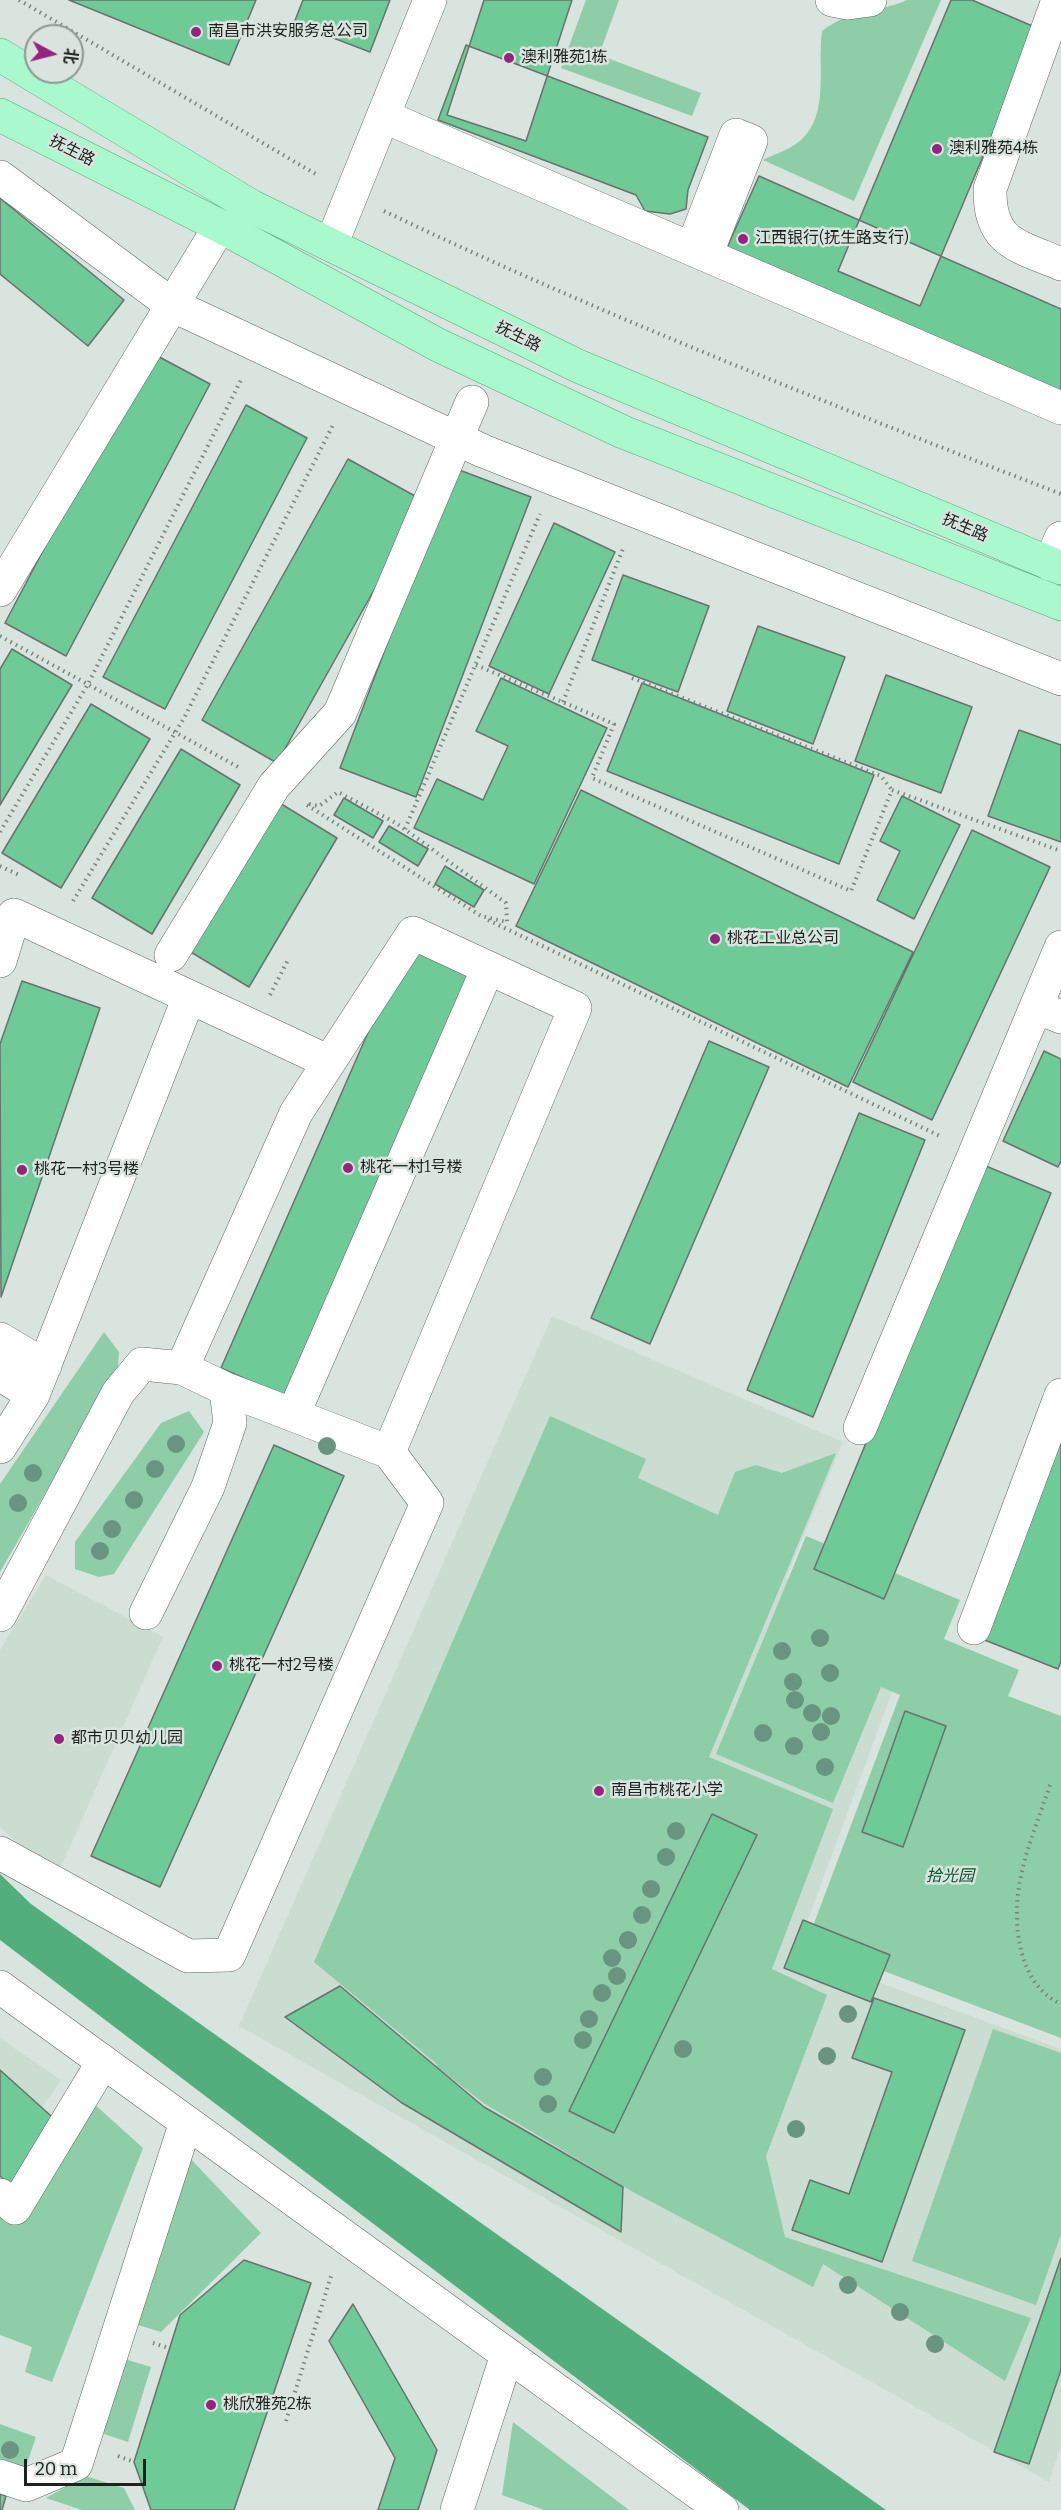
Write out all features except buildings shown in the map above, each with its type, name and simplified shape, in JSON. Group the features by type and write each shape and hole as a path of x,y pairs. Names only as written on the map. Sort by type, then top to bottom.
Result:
{"main road":[{"name":"抚生路","path":"0,55 251,206 578,366 1057,557"},
{"name":"抚生路","path":"0,115 220,226 438,345 623,432 1061,604"}],"street":[{"path":"331,245 430,0"},
{"path":"832,0 848,3 870,0"},
{"path":"1058,0 990,189 990,209 996,228 1014,245 1061,264"},
{"path":"383,116 1061,408"},
{"path":"0,177 172,305 457,439 555,480 1061,679"},
{"path":"0,590 220,226"},
{"path":"171,955 274,786 340,713 472,402"},
{"path":"0,961 14,915 330,1062"},
{"path":"182,1368 296,1113 413,933 575,1008 389,1452"},
{"path":"860,1428 975,1153 1048,1012 1061,947"},
{"path":"293,1415 488,968"},
{"path":"0,1447 39,1381 189,997"},
{"path":"0,1339 39,1381"},
{"path":"0,1615 118,1393 142,1364 182,1368 226,1389 389,1452 427,1503 229,1955 188,1956 0,1853"},
{"path":"0,1374 39,1381"},
{"path":"146,1613 208,1487 230,1423 226,1389"},
{"path":"974,1628 1061,1395"},
{"path":"0,1987 722,2510"},
{"path":"0,2195 15,2208 103,2062"},
{"path":"0,2476 26,2485 76,2464 186,2122"},
{"path":"457,2510 507,2355"}],"path":[{"path":"18,0 351,195 475,255 732,365 1061,494"},
{"path":"0,832 88,684 258,345"},
{"path":"72,903 175,733 351,389"},
{"path":"405,829 555,480"},
{"path":"563,702 637,512"},
{"path":"0,636 274,786"},
{"path":"476,665 614,724 592,778 851,891 892,790"},
{"path":"632,678 881,776 892,790 1061,851"},
{"path":"481,916 507,922 506,903 405,829 338,792 319,806 305,804 481,916 975,1153"},
{"path":"1050,1785 1018,1885 1015,1907 1016,1930 1024,1961 1035,1985 1061,2004"},
{"path":"286,2421 344,2235"}],"shaded area":[{"name":"南昌市桃花小学","path":"552,1316 843,1442 786,1578 915,1630 796,1952 1061,2049 1061,2446 1049,2482 239,2026"},
{"name":"都市贝贝幼儿园","path":"46,1575 163,1637 56,1878 0,1827 0,1650"},
{"path":"0,1874 31,1904 886,2510 750,2510 0,1940"},
{"path":"0,2038 61,2080 23,2135 0,2117"}],"green space":[{"path":"586,0 619,0 599,55 701,93 692,116 561,68"},
{"path":"907,0 941,0 854,201 763,160 788,149 801,140 816,117 820,89 822,31 843,18"},
{"path":"104,1332 119,1352 118,1367 0,1572 0,1484"},
{"path":"189,1411 204,1432 114,1574 99,1577 75,1569 75,1542 161,1423"},
{"path":"550,1416 646,1459 638,1478 718,1515 735,1472 756,1465 782,1473 836,1453 709,1757 833,1809 772,1969 827,1995 766,2156 785,2237 1031,2318 1005,2381 823,2264 813,2287 633,2192 485,2104 436,2066 438,2065 314,1962"},
{"name":"拾光园","path":"806,1536 960,1600 944,1639 1019,1670 1008,1696 1061,1716 1061,2038 807,1942 900,1695 881,1687 833,1803 716,1754"},
{"path":"993,2029 1061,2053 1061,2234 1036,2305 912,2261"},
{"path":"93,2103 143,2148 52,2382 25,2372 32,2347 0,2335 0,2213 14,2225"},
{"path":"185,2153 261,2233 161,2332 135,2324"},
{"path":"121,2358 151,2367 128,2442 98,2432"},
{"path":"513,2422 629,2510 544,2510 502,2495"},
{"path":"0,2424 36,2437 23,2475 0,2467"},
{"path":"85,2476 124,2488 135,2510 82,2510 46,2498"}],"place":[{"name":"南昌市洪安服务总公司","path":"196,32"},
{"name":"澳利雅苑1栋","path":"509,58"},
{"name":"澳利雅苑4栋","path":"937,149"},
{"name":"江西银行(抚生路支行)","path":"743,239"},
{"name":"桃花工业总公司","path":"715,939"},
{"name":"桃花一村1号楼","path":"348,1168"},
{"name":"桃花一村3号楼","path":"22,1170"},
{"name":"桃花一村2号楼","path":"217,1666"},
{"name":"都市贝贝幼儿园","path":"59,1739"},
{"name":"南昌市桃花小学","path":"599,1791"},
{"name":"桃欣雅苑2栋","path":"211,2405"}]}
